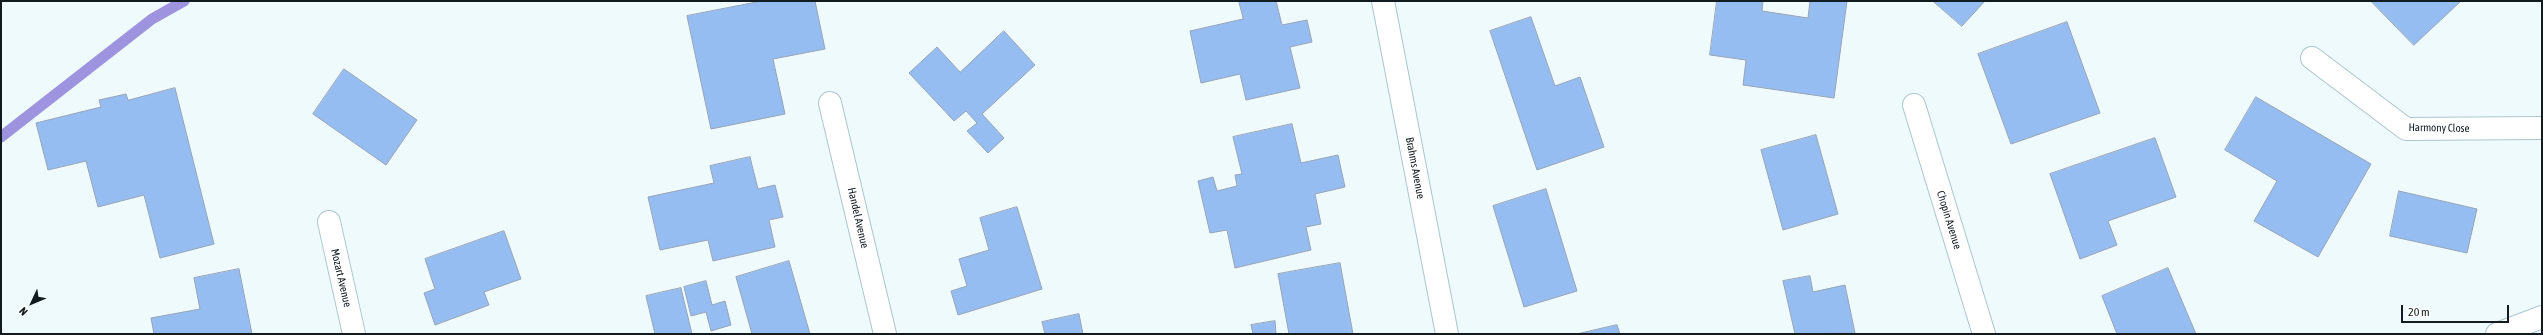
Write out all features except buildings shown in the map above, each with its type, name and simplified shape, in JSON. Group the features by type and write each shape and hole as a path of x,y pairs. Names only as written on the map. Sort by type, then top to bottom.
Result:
{"street":[{"name":"Brahms Avenue","path":"1383,1 1447,334"},
{"name":"Harmony Close","path":"2312,58 2406,129 2542,128"},
{"name":"Handel Avenue","path":"830,103 885,334"},
{"name":"Chopin Avenue","path":"1914,105 1984,334"},
{"name":"Mozart Avenue","path":"328,222 354,334"},
{"path":"2497,334 2542,317"}],"waterway":[{"path":"1,137 152,19 184,1"}]}
